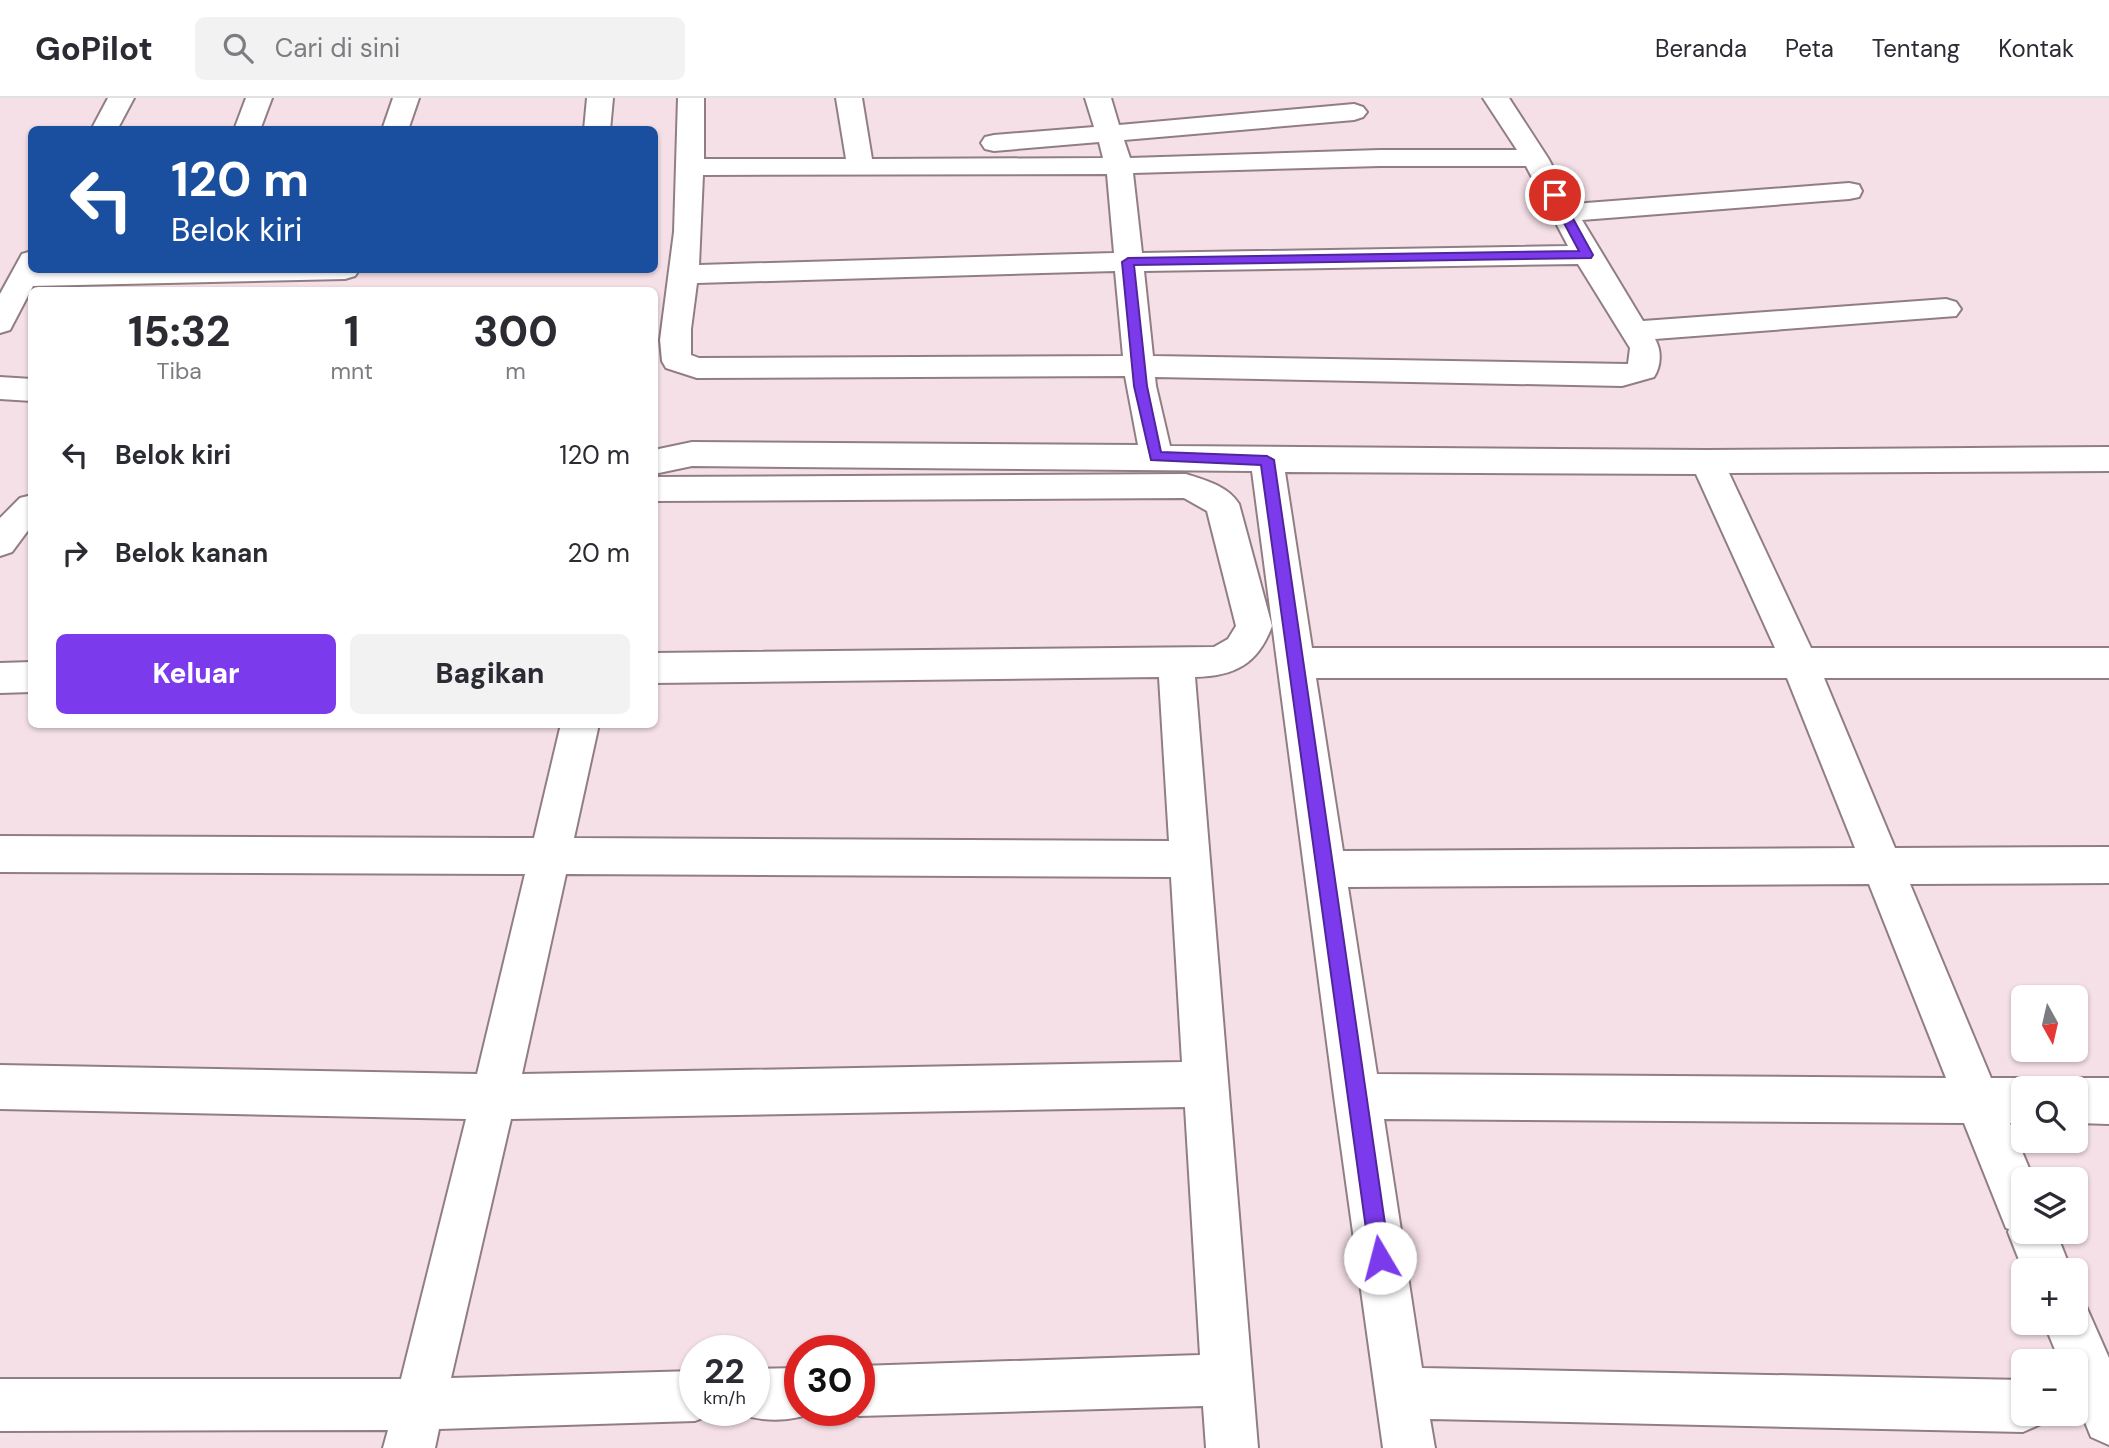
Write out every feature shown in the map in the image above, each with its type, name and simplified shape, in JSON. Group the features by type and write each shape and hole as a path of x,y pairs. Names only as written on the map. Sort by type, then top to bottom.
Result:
{"street":[{"path":"106,126 121,98"},
{"path":"248,126 259,98"},
{"path":"396,126 405,98"},
{"path":"597,126 600,98"},
{"path":"691,98 691,167 684,274 674,348 677,361 697,368 1139,366 1622,376 1643,369 1645,348 1587,255 1535,158 1496,98"},
{"path":"849,98 859,160"},
{"path":"1098,98 1119,166 1139,366 1156,457"},
{"path":"691,167 859,160 1350,105 1380,158"},
{"path":"859,160 1119,166 1380,158 1535,158"},
{"path":"1564,213 1849,191"},
{"path":"684,274 1128,262 1587,255"},
{"path":"0,323 27,269"},
{"path":"1634,331 1946,309"},
{"path":"0,388 28,390"},
{"path":"658,461 692,454 1707,462 2109,459"},
{"path":"1267,460 1356,1097 1409,1448"},
{"path":"1707,462 1799,662 2011,1182"},
{"path":"658,489 1166,484 1195,489 1222,504 1254,626 1249,642 1237,654 1216,662 658,668"},
{"path":"0,543 18,517 28,510"},
{"path":"1176,661 1232,1448"},
{"path":"1296,663 2109,663"},
{"path":"0,678 28,677"},
{"path":"414,1426 494,1097 579,728"},
{"path":"0,854 1191,859"},
{"path":"1326,869 1881,864 2109,865"},
{"path":"0,1087 494,1097 1206,1084"},
{"path":"1356,1097 2011,1101"},
{"path":"2088,1101 2109,1101"},
{"path":"2073,1335 2099,1410"},
{"path":"875,1391 1227,1380"},
{"path":"1400,1393 2011,1406"},
{"path":"0,1405 414,1426 679,1398"}],"route":[{"path":"1380,1258 1267,460 1156,457 1141,386 1128,262 1587,255 1555,195"}]}
